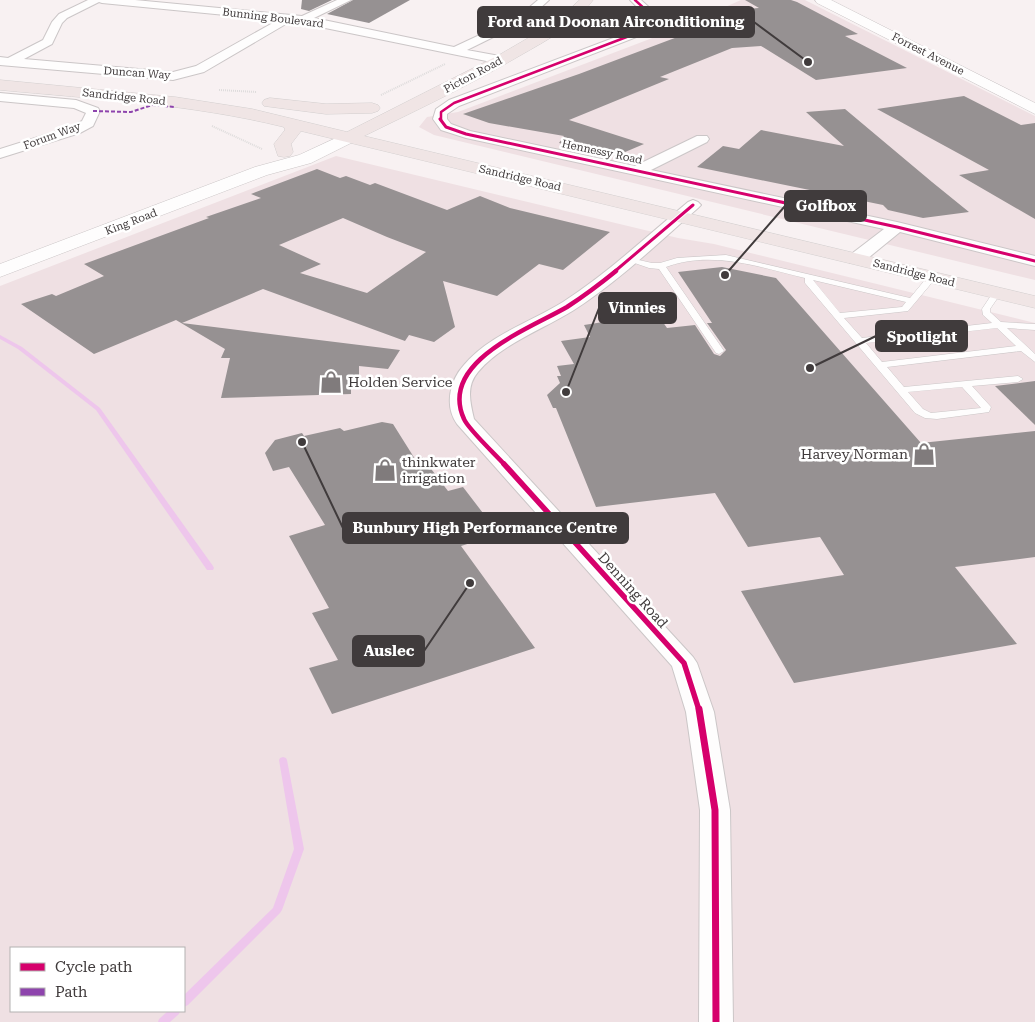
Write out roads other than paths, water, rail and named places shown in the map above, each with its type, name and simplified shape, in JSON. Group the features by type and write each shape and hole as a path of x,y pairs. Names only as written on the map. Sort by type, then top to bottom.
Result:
{"main road":[{"name":"Picton Road","path":"346,129 368,128 501,60 562,24 574,15 587,0"},
{"name":"Picton Road","path":"451,66 480,56 534,27 548,16"},
{"name":"Sandridge Road","path":"3,66 251,101 346,129 427,156 686,211 863,253 1035,286"},
{"name":"Sandridge Road","path":"0,85 199,105 252,114 325,131 346,129"},
{"path":"251,101 326,109 379,102 346,129"},
{"path":"409,134 418,103"},
{"path":"284,152 282,144 293,130 292,123"},
{"name":"Sandridge Road","path":"368,128 409,134 686,211"},
{"path":"320,151 376,152 427,156"},
{"name":"Sandridge Road","path":"863,253 932,278 1035,302"}],"street":[{"path":"3,66 48,42 56,22 63,16 96,0"},
{"name":"Bunning Boulevard","path":"102,0 303,19 501,60"},
{"path":"303,19 346,0"},
{"path":"455,51 522,19 544,0"},
{"name":"Hennessy Road","path":"635,0 658,21 658,25 454,103 445,108 440,115 446,127 459,132 897,227 1035,260"},
{"name":"Forrest Avenue","path":"821,0 1035,108"},
{"name":"Duncan Way","path":"3,66 162,76 182,74 200,69 289,18"},
{"name":"Forum Way","path":"0,97 76,104 93,111 88,123 75,130 0,154"},
{"name":"King Road","path":"0,272 261,171 305,159 320,151 346,129"},
{"name":"King Road","path":"261,171 284,152 325,131"},
{"path":"639,170 702,139"},
{"name":"Denning Road","path":"686,211 599,285 568,306 486,353 470,369 461,384 460,401 464,420 684,663 700,712 715,810 716,1022"},
{"path":"863,253 897,227"}],"lane":[{"path":"630,260 652,266 661,266 677,260 722,256 913,301"},
{"path":"661,266 719,351"},
{"path":"810,276 807,281 919,411 929,416 986,410 986,407 965,385"},
{"path":"838,316 901,310 908,307 932,278"},
{"path":"997,293 985,311 1035,359"},
{"path":"859,341 999,325 1035,327"},
{"path":"880,365 1024,348"},
{"path":"902,390 1018,379"}],"waterway":[{"path":"0,337 20,348 98,409 210,568"},
{"path":"185,1001 277,910 299,849 283,760"},
{"path":"163,1022 174,1012"}],"place":[{"name":"Ford and Doonan Airconditioning","path":"808,62"},
{"name":"Golfbox","path":"725,275"},
{"name":"Spotlight","path":"810,368"},
{"name":"Holden Service","path":"331,382"},
{"name":"Vinnies","path":"566,392"},
{"name":"Bunbury High Performance Centre","path":"302,442"},
{"name":"Harvey Norman","path":"924,454"},
{"name":"thinkwater irrigation","path":"385,470"},
{"name":"Auslec","path":"470,583"}]}
